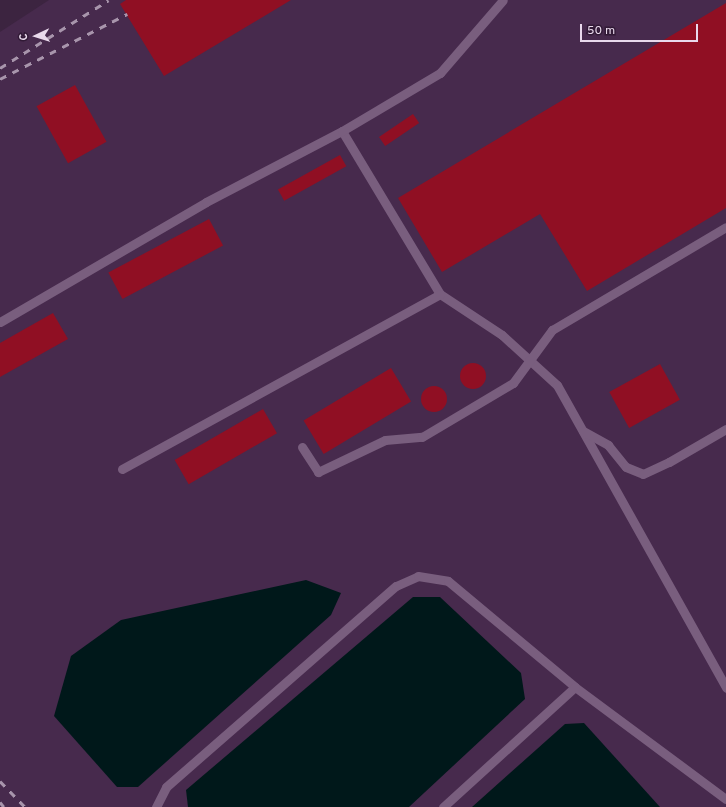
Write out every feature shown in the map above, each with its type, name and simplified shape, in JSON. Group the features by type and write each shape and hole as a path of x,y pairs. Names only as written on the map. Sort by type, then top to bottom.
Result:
{"lane":[{"path":"0,322 206,202 342,131 440,73 503,0"},
{"path":"342,131 440,294 502,335 531,359 557,385 726,688"},
{"path":"302,447 318,472 385,440 422,437 513,383 552,330 726,227"},
{"path":"122,469 440,294"},
{"path":"582,430 608,445 626,467 643,474 670,462 726,429"},
{"path":"156,807 166,787 396,586 418,576 448,582 575,687 726,799"},
{"path":"443,807 575,687"}],"shaded area":[{"path":"49,0 726,0 726,807 0,807 0,32"},
{"path":"306,580 341,593 331,615 138,787 117,787 54,716 71,656 121,620"},
{"path":"413,597 440,597 521,673 525,699 409,807 188,807 186,790"},
{"path":"584,723 660,807 472,807 565,724"}],"building":[{"path":"126,0 291,0 164,76 120,4"},
{"path":"726,3 726,208 587,291 540,214 442,272 398,198"},
{"path":"75,85 107,142 68,163 37,106"},
{"path":"413,114 419,123 385,146 379,137"},
{"path":"340,155 346,166 284,201 278,189"},
{"path":"209,219 223,245 122,299 108,273"},
{"path":"53,313 68,339 0,377 0,343"},
{"path":"473,363 482,367 486,376 482,385 473,389 464,385 460,376 464,367"},
{"path":"660,364 680,400 629,428 609,392"},
{"path":"391,368 411,401 324,454 304,421"},
{"path":"434,386 443,390 447,399 443,408 434,412 425,408 421,399 425,390"},
{"path":"263,409 277,433 189,484 175,460"}],"railway":[{"path":"0,68 109,0"},
{"path":"0,79 127,14"},
{"path":"0,781 25,807"},
{"path":"0,802 4,807"}]}
